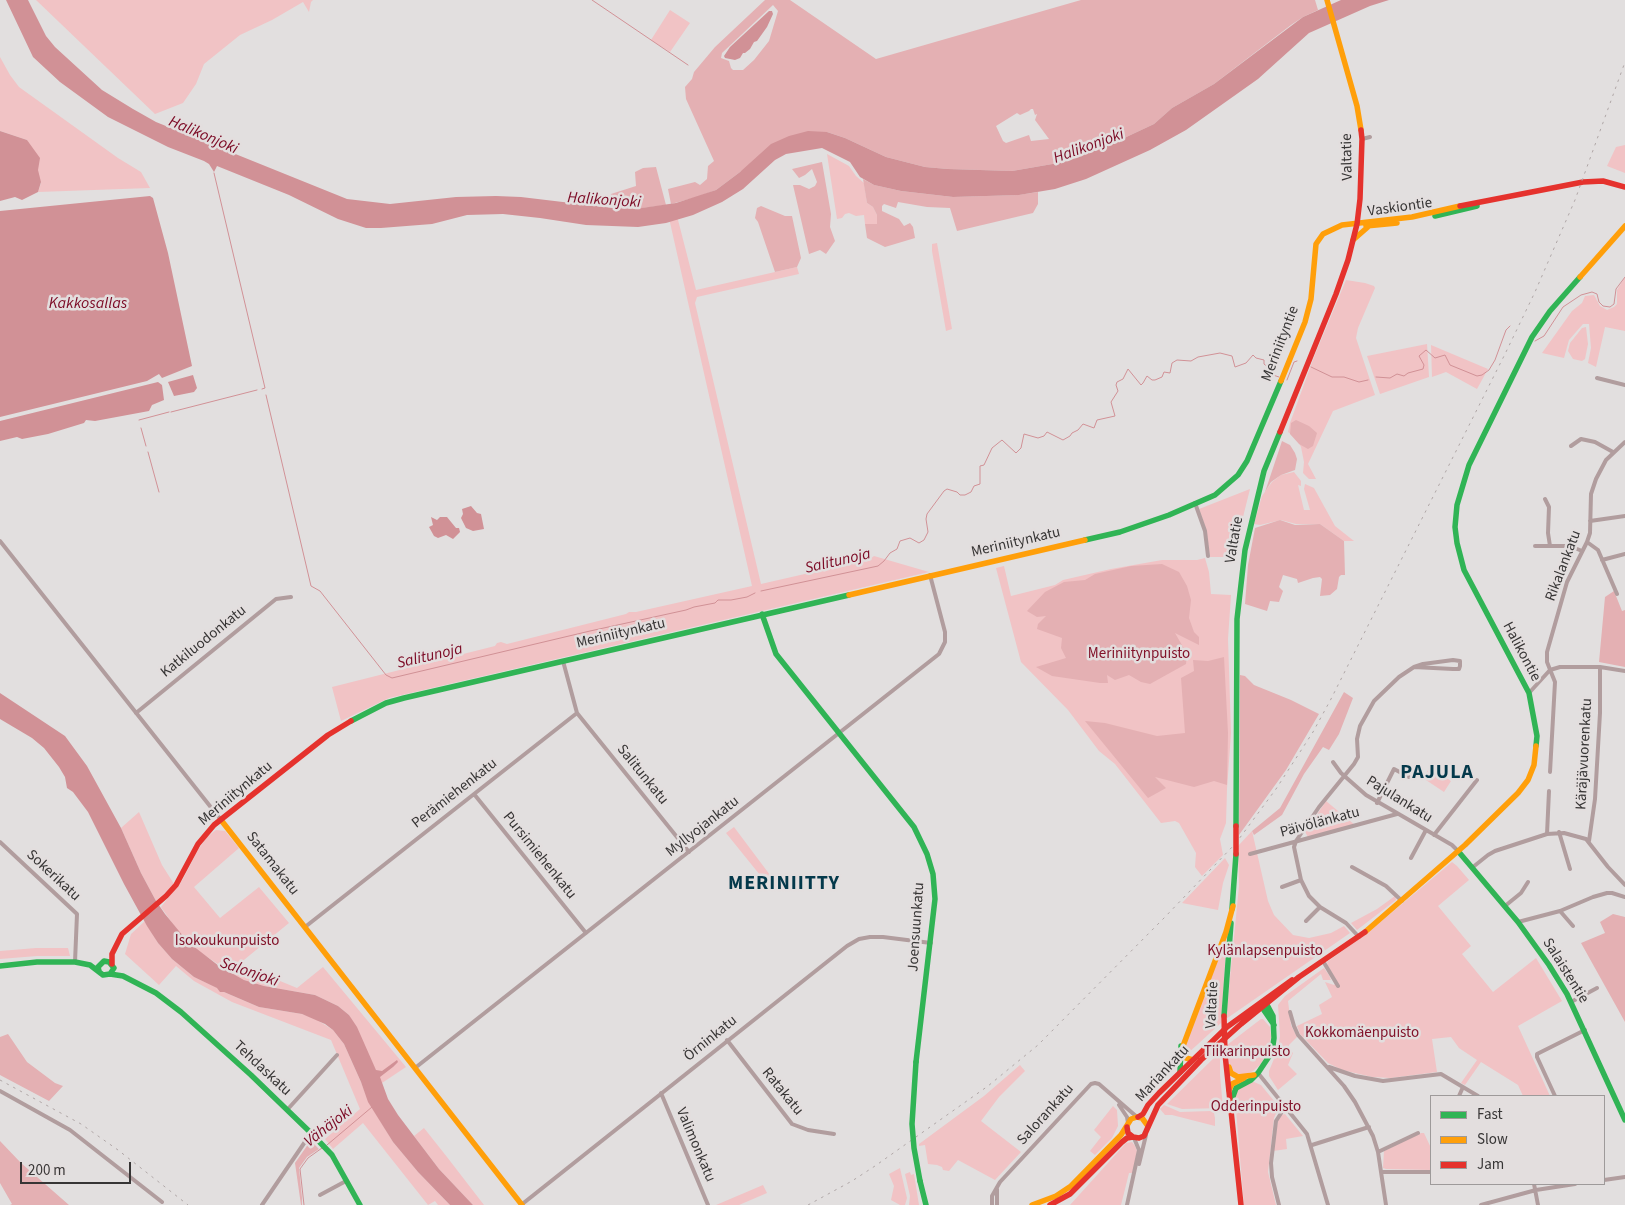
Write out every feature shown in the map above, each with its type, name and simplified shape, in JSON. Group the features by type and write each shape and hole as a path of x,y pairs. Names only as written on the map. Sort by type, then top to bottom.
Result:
{"main road":[{"name":"Valtatie","path":"1241,1205 1228,1091 1224,1016 1236,854 1237,619 1245,550 1264,471 1336,294 1353,240 1360,199 1362,139 1357,106 1327,0"},
{"name":"Vaskiontie","path":"1357,224 1412,217 1583,182 1603,181 1625,187"},
{"name":"Vaskiontie","path":"1357,224 1369,226 1430,217 1506,200 1518,195"},
{"name":"Meriniityntie","path":"1225,488 1247,461 1305,322 1311,299 1316,244 1323,234 1331,229 1342,225 1357,224"},
{"path":"1353,240 1369,226"},
{"name":"Halikontie","path":"1274,998 1299,977 1359,937 1402,902 1518,793 1528,780 1534,765 1537,736 1529,692 1464,570 1455,527 1457,505 1469,465 1532,337 1550,311 1584,273 1591,269 1625,228"},
{"name":"Meriniitynkatu","path":"102,962 112,954 122,934 176,885 198,844 221,820 328,735 362,714 386,703 1120,532 1169,515 1215,495 1225,488"},
{"name":"Joensuunkatu","path":"762,614 776,654 914,827 931,866 935,892 931,943 913,1092 912,1124 914,1148 926,1205"},
{"name":"Satamakatu","path":"221,820 522,1205"},
{"name":"Salaistentie","path":"1458,851 1518,922 1549,965 1585,1030 1625,1120"},
{"path":"1180,1072 1179,1051 1226,932 1233,906"},
{"name":"Meriniitynkatu","path":"112,954 112,968"},
{"path":"0,966 37,962 75,962 90,965 103,975 112,968 102,962 90,965"},
{"path":"99,971 98,967 102,962"},
{"name":"Tehdaskatu","path":"112,968 123,976 156,993 181,1012 311,1132 327,1150 360,1205"},
{"name":"Halikontie","path":"1227,1027 1265,1006 1283,985 1299,977"},
{"name":"Mariankatu","path":"1148,1126 1154,1112 1164,1098 1201,1060 1274,998"},
{"path":"1230,1107 1236,1088 1251,1080 1258,1073 1272,1052 1274,1025 1265,1006"},
{"name":"Mariankatu","path":"1138,1117 1143,1114 1151,1102 1191,1060 1227,1027"},
{"path":"1186,1035 1183,1046 1186,1058 1201,1060"},
{"path":"1225,1056 1231,1073 1238,1077 1246,1077"},
{"path":"1228,1091 1232,1084 1258,1073"},
{"path":"1032,1205 1056,1196 1071,1186 1121,1135 1131,1119 1138,1117 1145,1120 1148,1126 1146,1133 1141,1138 1127,1138 1070,1194 1050,1205"},
{"path":"1127,1125 1128,1132 1133,1137"}],"street":[{"path":"1362,139 1370,137"},
{"path":"1597,378 1625,384"},
{"path":"1572,446 1582,439 1595,442 1613,452"},
{"name":"Rikalankatu","path":"1550,772 1555,682 1548,662 1552,631 1567,582 1587,542 1591,499 1598,474 1606,460 1625,442"},
{"path":"1545,499 1549,507 1548,532 1550,546"},
{"path":"1195,503 1205,531 1208,556"},
{"path":"1590,521 1625,516"},
{"name":"Satamakatu","path":"0,541 221,820"},
{"path":"1587,542 1598,550 1617,594"},
{"path":"1535,546 1570,546 1582,551"},
{"path":"1602,560 1625,554"},
{"name":"Myllyojankatu","path":"415,1068 939,654 945,642 945,632 930,575"},
{"name":"Katkiluodonkatu","path":"136,713 276,599 291,597"},
{"path":"1359,937 1346,923 1320,907 1309,896 1301,880 1294,854 1296,841 1358,757 1360,726 1374,701 1399,677 1414,667 1453,660 1460,661 1459,669 1414,667"},
{"path":"563,661 577,713"},
{"path":"1529,692 1550,670 1560,667 1600,667 1625,671"},
{"name":"Käräjävuorenkatu","path":"1589,841 1595,799 1600,713 1600,667"},
{"name":"Perämiehenkatu","path":"305,927 577,713"},
{"name":"Salitunkatu","path":"577,713 689,852"},
{"name":"Pajulankatu","path":"1333,762 1360,790 1397,814 1452,845 1458,851"},
{"path":"1377,802 1394,769 1410,777"},
{"path":"1434,835 1477,780"},
{"path":"1547,834 1548,791"},
{"name":"Pursimiehenkatu","path":"474,794 586,933"},
{"name":"Päivölänkatu","path":"1250,854 1397,814"},
{"path":"1410,858 1426,830"},
{"path":"1559,832 1570,869"},
{"path":"1473,867 1495,851 1559,832 1572,834 1589,841 1608,867 1625,885"},
{"name":"Sokerikatu","path":"0,842 77,914 75,962"},
{"path":"1352,867 1386,886 1402,902"},
{"path":"1282,887 1301,880"},
{"path":"1505,906 1521,893 1528,882"},
{"path":"1518,922 1560,911 1607,893 1625,897"},
{"path":"1306,921 1320,907"},
{"path":"1560,911 1573,926"},
{"name":"Örninkatu","path":"522,1205 847,946 859,939 883,937 931,943"},
{"path":"1323,961 1338,986"},
{"path":"1571,1002 1597,988"},
{"path":"1290,1012 1298,1035 1355,1102 1369,1127 1378,1152 1386,1205"},
{"path":"1554,1095 1536,1058 1537,1054 1585,1030"},
{"name":"Ratakatu","path":"727,1040 792,1124 808,1130 834,1134"},
{"path":"287,1110 337,1055"},
{"path":"1327,1067 1355,1076 1383,1081 1441,1074 1476,1095"},
{"path":"1258,1073 1304,1129 1312,1145 1328,1205"},
{"name":"Salorankatu","path":"992,1205 992,1196 997,1186 1090,1084 1099,1084 1138,1117"},
{"path":"1459,1095 1463,1087"},
{"path":"0,1091 70,1130 162,1202"},
{"name":"Valimonkatu","path":"662,1093 708,1205"},
{"name":"Salorankatu","path":"1117,1101 1127,1117 1127,1125"},
{"path":"1279,1205 1272,1177 1271,1163 1276,1120 1285,1107"},
{"path":"1312,1145 1369,1127"},
{"path":"262,1205 311,1132"},
{"path":"1136,1168 1142,1156 1146,1133"},
{"path":"1378,1152 1418,1133"},
{"path":"1127,1205 1139,1148 1133,1137"},
{"path":"1381,1172 1430,1172"},
{"path":"1605,1180 1625,1178"},
{"path":"320,1195 346,1181"},
{"path":"1534,1185 1538,1205"},
{"path":"1481,1205 1536,1190 1568,1185"},
{"path":"997,1186 997,1205"}],"green space":[{"path":"36,0 313,0 309,12 303,2 272,20 240,35 204,64 196,84 183,103 155,114"},
{"path":"765,0 790,0 876,59 1081,0 1315,0 1318,10 1291,25 1214,84 1172,108 1154,124 1105,147 1064,162 1012,171 925,167 886,157 827,132 740,172 716,190 671,204 668,189 695,182 700,185 707,179 708,166 714,161 686,99 685,87 692,79 694,72 715,47","holes":["773,5 778,11 769,41 754,60 743,70 733,70 729,61 721,58 722,53","1033,109 1035,115 1037,114 1035,120 1049,139 1031,141 1029,135 1006,143 1003,141 996,126 1017,113 1020,115"]},
{"path":"670,10 690,23 670,52 651,40"},
{"path":"0,57 19,87 118,158 141,172 150,188 38,192 41,183 27,140 0,131"},
{"path":"1625,145 1625,173 1607,166 1616,147"},
{"path":"827,154 849,166 864,183 867,203 873,207 877,215 877,224 865,224 864,215 856,216 849,213 837,219"},
{"path":"822,162 831,214 830,227 835,241 826,254 820,250 809,254 793,185 800,185 809,189 815,186 817,182 812,169 799,178 792,169"},
{"path":"656,167 666,205 635,209 619,208 610,199 611,194 636,186 635,172 643,168"},
{"path":"863,179 874,185 901,191 953,197 1018,195 1038,192 1038,204 1033,213 957,231 950,208 927,207 898,202 896,208 884,204 882,211 899,219 904,226 910,223 913,227 915,238 885,247 867,238 865,224 877,224 877,215 873,207 867,203"},
{"path":"761,206 785,216 792,216 801,258 797,267 775,272 755,218 757,208"},
{"path":"677,216 696,290 797,267 799,274 697,297 695,303 761,584 870,559 874,556 929,572 389,698 341,721 332,687 495,646 501,642 507,644 629,612 752,586 669,218"},
{"path":"937,243 952,329 946,331 932,251 932,244"},
{"path":"1625,277 1625,331 1605,327 1596,367 1588,363 1591,348 1589,324 1583,324 1569,340 1564,358 1542,353 1572,311 1582,303 1585,296 1594,295 1600,306 1607,310 1614,307 1617,304 1617,290"},
{"path":"1346,280 1365,283 1375,288 1358,328 1356,338 1375,395 1333,411 1308,464 1316,479 1309,479 1303,473 1304,462 1301,447 1296,438 1288,432 1314,357"},
{"path":"1586,327 1588,344 1585,359 1582,361 1573,359 1568,351 1570,343 1582,328"},
{"path":"1427,344 1429,377 1380,394 1367,356"},
{"path":"1431,345 1488,369 1477,389 1446,372 1432,377"},
{"path":"1296,420 1309,426 1317,433 1313,446 1308,449 1299,444 1290,434 1291,423"},
{"path":"1282,441 1290,445 1295,453 1297,459 1295,470 1281,475 1271,482 1265,492"},
{"path":"1294,472 1301,481 1301,486 1298,485 1304,510 1310,510 1304,489 1305,484 1314,488 1335,526 1354,541 1344,541 1320,524 1296,524 1281,520 1260,525 1254,524 1262,496 1272,482 1281,475"},
{"path":"1250,489 1241,525 1236,557 1210,557 1206,530 1199,509"},
{"path":"1280,520 1295,525 1320,524 1344,541 1345,575 1339,577 1337,589 1330,595 1320,596 1322,579 1320,577 1298,583 1297,579 1283,575 1279,587 1283,591 1279,602 1270,601 1267,611 1245,604 1248,565 1255,528"},
{"name":"Meriniitynpuisto","path":"1205,558 1209,572 1211,594 1231,595 1228,639 1231,733 1226,823 1220,839 1223,855 1202,876 1195,867 1196,853 1179,823 1175,821 1161,823 1115,764 1099,751 1068,710 1021,662 996,568 1004,566 1011,596 1055,585 1063,580 1111,569 1162,560 1197,560"},
{"path":"1162,564 1179,572 1187,586 1191,600 1189,618 1194,632 1199,637 1199,645 1175,633 1187,654 1186,664 1150,684 1141,682 1129,675 1115,680 1107,675 1108,683 1052,676 1036,667 1066,658 1061,648 1062,638 1037,629 1038,624 1046,616 1037,617 1027,611 1045,592 1064,582 1085,580 1095,574 1131,566"},
{"path":"1614,591 1622,611 1625,610 1625,667 1599,662 1605,597"},
{"path":"1224,657 1228,733 1227,785 1214,781 1194,787 1155,777 1166,788 1148,798 1085,721 1105,723 1157,736 1185,733 1181,678 1194,671 1193,660 1208,661"},
{"path":"1240,675 1245,676 1254,685 1319,714 1286,770 1239,835"},
{"path":"1344,692 1353,698 1339,734 1329,750 1323,747 1304,774 1282,815 1254,835 1252,831 1280,808"},
{"path":"1430,767 1451,781 1444,792 1423,778"},
{"path":"1326,801 1355,825 1308,837 1305,832"},
{"name":"Isokoukunpuisto","path":"139,812 162,865 174,884 156,901 121,828"},
{"path":"734,827 770,875 764,880 726,833"},
{"name":"Isokoukunpuisto","path":"216,830 225,831 239,848 194,887 220,918 259,887 289,923 239,964 297,988 323,967 406,1067 382,1083 349,1015 338,1006 315,995 264,986 244,980 197,950 179,933 161,907 183,879 207,837"},
{"name":"Kylänlapsenpuisto","path":"1252,831 1268,901 1274,915 1293,935 1309,938 1331,933 1344,926 1350,933 1226,1019 1239,886 1238,846"},
{"path":"1225,858 1229,865 1223,883 1218,910 1182,903"},
{"name":"Kokkomäenpuisto","path":"1452,862 1457,866 1469,880 1438,906 1471,946 1462,954 1493,992 1536,958 1562,1001 1518,1026 1550,1095 1523,1095 1518,1085 1481,1062 1465,1085 1461,1083 1477,1060 1459,1048 1451,1037 1432,1039 1437,1072 1391,1078 1372,1077 1342,1070 1328,1063 1300,1034 1297,1026 1322,1014 1319,1005 1332,997 1325,982 1334,985 1337,982 1327,962 1371,930"},
{"path":"1395,896 1396,900 1357,930 1351,923 1377,909"},
{"path":"1613,914 1625,917 1625,1022 1581,943 1605,933 1600,922"},
{"path":"145,921 158,943 172,959 194,977 218,988 220,991 259,1007 302,1014 314,1018 333,1030 344,1044 369,1102 393,1142 418,1172 450,1205 438,1205 435,1201 428,1205 363,1123 333,1149 325,1139 360,1109 331,1040 232,1002 194,981 176,966 159,985 125,954 131,934"},
{"path":"1227,936 1221,1023 1186,1055 1187,1040"},
{"path":"68,948 70,956 0,959 0,951"},
{"name":"Tiikarinpuisto","path":"1324,968 1331,980 1323,980 1321,974 1288,1001 1291,1025 1297,1037 1289,1045 1289,1049 1293,1053 1288,1065 1297,1074 1278,1090 1269,1076 1269,1071 1278,1049 1280,1036 1278,1005 1285,996"},
{"name":"Tiikarinpuisto","path":"1261,1019 1270,1027 1271,1037 1267,1053 1261,1064 1253,1071 1244,1075 1235,1073 1230,1069 1227,1045"},
{"path":"8,1034 27,1062 55,1083 63,1086 49,1101 0,1075 0,1037"},
{"path":"1220,1052 1223,1108 1182,1109 1167,1104"},
{"path":"1020,1065 1025,1071 999,1097 981,1121 1021,1152 995,1180 958,1160 949,1171 943,1170 942,1167 937,1165 928,1164 925,1145 919,1146 919,1144 984,1096"},
{"name":"Odderinpuisto","path":"1254,1082 1261,1085 1279,1107 1274,1118 1268,1172 1276,1205 1244,1205 1235,1098 1238,1089"},
{"path":"1164,1105 1180,1112 1211,1111 1214,1113 1215,1126 1172,1115 1165,1115 1160,1109"},
{"path":"1113,1106 1117,1110 1118,1126 1112,1138 1095,1155 1090,1151 1101,1137 1094,1130"},
{"path":"1285,1114 1303,1136 1286,1139 1287,1149 1273,1151 1278,1119 1281,1115"},
{"path":"424,1128 484,1205 473,1205 439,1169 414,1136"},
{"path":"1424,1133 1430,1146 1430,1170 1383,1168 1384,1151"},
{"path":"0,1141 21,1163 69,1205 10,1205 12,1204 0,1183"},
{"path":"1132,1142 1137,1151 1133,1173 1129,1173 1121,1205 1070,1205 1126,1143"},
{"path":"309,1143 313,1143 319,1149 307,1157 299,1168 301,1205 295,1163"},
{"path":"900,1168 907,1198 905,1205 900,1205 891,1200 894,1186 889,1174"},
{"path":"910,1172 911,1175 914,1174 919,1205 909,1205 910,1196 905,1174"},
{"path":"763,1185 767,1193 739,1205 716,1205"}],"water":[{"path":"6,0 28,0 46,36 55,47 102,90 133,109 156,122 347,199 390,204 456,197 496,196 635,209 676,203 716,190 740,172 771,144 789,136 808,131 827,132 886,157 925,167 1012,171 1064,162 1105,147 1154,124 1172,108 1214,84 1303,17 1341,0 1389,0 1370,6 1309,33 1258,79 1186,130 1150,150 1086,179 1055,189 1019,195 953,197 901,191 874,185 860,177 850,162 822,148 786,154 775,160 743,189 722,202 693,215 666,223 638,227 586,225 503,214 467,215 432,224 366,228 338,219 289,195 217,166 214,172 209,164 204,161 168,147 108,117 60,82 33,57"},
{"path":"769,11 772,11 773,14 767,27 750,49 735,60 725,58 724,56 730,47"},
{"path":"0,131 27,140 40,158 38,170 41,182 38,192 22,200 15,197 0,201"},
{"name":"Kakkosallas","path":"150,196 153,198 168,253 192,366 162,378 159,374 147,381 0,417 0,211"},
{"path":"193,375 197,388 194,392 174,396 168,382"},
{"path":"158,382 162,385 164,400 152,405 149,411 95,421 86,420 84,423 48,434 22,439 17,437 0,441 0,421"},
{"path":"471,506 477,513 481,514 484,529 473,531 466,528 461,518 463,514 462,509"},
{"path":"431,517 437,520 440,517 447,517 456,528 459,528 460,532 453,539 446,535 438,538 434,536 429,527 433,525"},
{"path":"0,693 65,736 87,766 121,828 156,901 188,942 219,966 244,980 264,986 315,995 338,1006 349,1015 357,1027 376,1070 382,1071 397,1060 398,1062 393,1067 380,1077 388,1099 439,1169 473,1205 450,1205 418,1172 393,1142 368,1102 344,1044 333,1030 325,1024 302,1014 259,1007 220,992 217,988 194,977 172,959 147,926 88,812 73,792 67,788 65,777 59,767 44,748 32,738 0,719"}],"waterway":[{"path":"592,0 688,65"},
{"path":"214,173 265,388 262,389"},
{"name":"Salitunoja","path":"1535,341 1544,336 1563,307 1581,295 1592,292 1597,294 1599,302 1603,306 1610,307 1614,304 1616,289 1625,277"},
{"name":"Salitunoja","path":"1376,377 1390,378 1397,374 1404,376 1423,369 1424,365 1419,356 1426,350 1435,358 1445,355 1450,365 1477,376 1482,375 1489,370 1495,360 1506,330 1510,326"},
{"name":"Salitunoja","path":"761,591 878,566 890,553 897,549 900,541 910,538 919,543 924,540 928,532 927,514 944,491 947,489 960,495 971,492 974,486 980,484 980,466 984,465 992,448 1002,440 1016,453 1021,448 1024,434 1038,438 1044,436 1047,432 1063,440 1078,430 1083,424 1094,428 1097,420 1115,416 1111,402 1118,391 1117,382 1123,379 1128,369 1141,385 1147,376 1155,380 1162,377 1164,372 1170,373 1172,363 1177,360 1191,361 1198,357 1220,353 1232,356 1235,367 1246,363 1253,355 1264,360 1264,364 1270,369 1270,374 1279,377"},
{"name":"Salitunoja","path":"1287,380 1294,362 1297,361"},
{"name":"Salitunoja","path":"1311,367 1332,377 1344,377 1359,382 1368,380"},
{"path":"171,412 257,390"},
{"name":"Salitunoja","path":"266,395 311,586 320,591 386,675 392,678 686,610 715,603 718,600 747,597 755,593"},
{"path":"139,420 169,412"},
{"path":"141,428 146,446"},
{"path":"148,452 159,492"},
{"name":"Vähäjoki","path":"327,1145 372,1107"},
{"name":"Vähäjoki","path":"304,1205 300,1169 308,1158 322,1148"}],"railway":[{"path":"808,1205 875,1166 988,1086 1038,1045 1236,843 1276,789 1313,732 1331,699 1535,292 1575,200 1625,62"},
{"path":"0,1080 81,1124 118,1150 188,1205"}],"traffic: fast":[{"path":"1435,216 1477,206"},
{"path":"1536,746 1537,736 1529,693 1464,570 1455,527 1457,505 1469,465 1532,337 1550,311 1580,277"},
{"path":"1085,540 1120,532 1169,515 1215,495 1238,475 1247,461 1281,381"},
{"path":"1236,826 1237,619 1245,550 1264,471 1280,432"},
{"path":"351,721 386,703 404,698 849,595"},
{"path":"762,614 776,654 914,827 927,854 933,874 935,899 916,1062"},
{"path":"1458,851 1518,922 1549,965 1567,994 1625,1120"},
{"path":"1232,909 1236,854"},
{"path":"1224,1016 1231,923"},
{"path":"99,971 98,967 104,961 109,962 114,968 110,974"},
{"path":"0,966 37,962 75,962 90,965 103,975 123,976 156,993 181,1012 251,1075 311,1133 332,1155 360,1205"},
{"path":"1231,1102 1236,1088 1251,1080 1272,1052 1274,1038 1273,1016 1265,1001"},
{"path":"1261,1006 1274,1025"},
{"path":"1180,1072 1181,1046"},
{"path":"916,1062 912,1124 920,1181"},
{"path":"920,1181 926,1205"}],"traffic: slow":[{"path":"1327,0 1357,106 1361,130"},
{"path":"1281,381 1305,322 1311,299 1316,244 1323,234 1342,225 1412,217 1460,206"},
{"path":"1366,226 1397,223"},
{"path":"1353,240 1369,226"},
{"path":"1580,277 1625,226"},
{"path":"849,595 1085,540"},
{"path":"1365,932 1465,845 1518,793 1528,780 1534,765 1536,746"},
{"path":"221,820 522,1205"},
{"path":"1193,1060 1186,1058 1183,1046 1226,932 1233,906"},
{"path":"1229,1067 1231,1073 1238,1077 1254,1075"},
{"path":"1229,1090 1232,1084 1244,1078"},
{"path":"1032,1205 1056,1196 1071,1186 1121,1135 1131,1119 1142,1118 1148,1126"}],"traffic: jam":[{"path":"1280,432 1348,260 1357,224 1360,199 1361,130"},
{"path":"1460,206 1583,182 1603,181 1625,187"},
{"path":"112,964 112,954 122,934 176,885 198,844 214,825 328,735 351,721"},
{"path":"1236,826 1236,854"},
{"path":"1127,1127 1128,1133 1133,1137 1139,1138 1144,1136 1158,1105 1201,1060 1241,1024 1299,977 1365,932"},
{"path":"1138,1117 1143,1114 1159,1093 1227,1027 1292,980"},
{"path":"1224,1016 1225,1054"},
{"path":"1225,1054 1241,1205"},
{"path":"1050,1205 1070,1194 1122,1142 1127,1138 1133,1137"}],"district":[{"name":"PAJULA","path":"1437,774"},
{"name":"MERINIITTY","path":"784,885"}],"water label":[{"name":"Halikonjoki","path":"203,136"},
{"name":"Halikonjoki","path":"1089,147"},
{"name":"Halikonjoki","path":"604,201"},
{"name":"Salonjoki","path":"249,973"}]}
